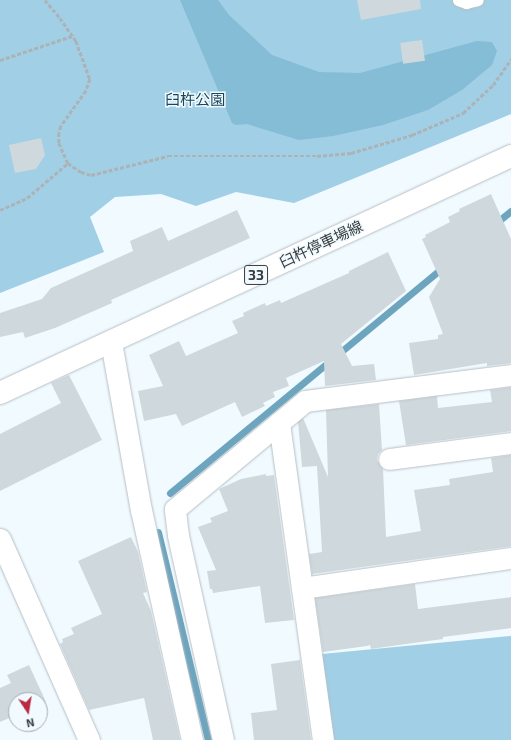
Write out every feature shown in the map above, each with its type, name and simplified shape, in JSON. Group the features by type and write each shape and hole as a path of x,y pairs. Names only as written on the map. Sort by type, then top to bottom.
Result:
{"main road":[{"name":"臼杵停車場線","path":"0,393 511,156"}],"street":[{"path":"111,342 141,510 192,740"},
{"path":"223,740 178,535 175,509 305,401 511,375"},
{"path":"279,423 323,740"},
{"path":"389,459 511,443"},
{"path":"141,510 176,516"},
{"path":"0,539 89,740"},
{"path":"302,588 511,558"}],"lane":[{"path":"458,0 466,3 478,0"}],"path":[{"path":"45,0 60,18 72,36 90,79 86,91 61,126 59,143 68,163 81,172 91,175 168,156 317,156 351,153 412,135 463,113 493,85 511,59"},
{"path":"0,60 72,36"},
{"path":"0,210 27,198 68,163"}],"green space":[{"name":"臼杵公園","path":"0,0 511,0 511,114 294,203 236,192 196,206 161,194 115,197 90,217 104,252 0,293"},
{"path":"511,636 511,740 334,740 322,654"}],"shaded area":[{"path":"180,0 218,0 229,15 272,55 319,72 360,73 477,41 492,42 497,51 492,65 462,90 428,110 383,125 333,136 299,140 247,124 236,125 232,123"}],"building":[{"path":"357,0 420,0 421,9 361,20"},
{"path":"422,40 425,61 403,64 400,43"},
{"path":"41,138 45,155 36,169 15,173 9,145"},
{"path":"491,194 511,239 511,363 487,366 487,363 414,375 409,343 438,339 438,335 443,334 429,297 440,279 422,239 426,237 425,235 450,222 448,217 460,211 459,209"},
{"path":"237,210 250,238 111,300 112,303 55,328 25,338 23,332 0,337 0,313 42,299 51,288 133,251 130,241 162,227 168,241"},
{"path":"388,252 406,291 341,344 352,366 374,364 376,380 325,386 324,361 286,378 289,386 273,392 275,397 263,403 265,406 242,417 235,402 182,426 176,414 144,421 138,391 163,386 149,355 179,341 186,356 238,333 232,321 244,316 243,313 265,303 266,306 280,300 281,303 349,273 349,271"},
{"path":"69,375 102,440 0,491 0,434 61,403 51,383"},
{"path":"511,387 511,431 406,445 399,401 437,396 438,408 492,402 490,390"},
{"path":"379,404 382,450 378,454 377,460 383,469 386,537 421,531 414,490 450,485 449,479 493,472 491,458 511,455 511,546 312,574 309,554 322,552 317,466 302,467 298,422 303,418 328,477 326,410"},
{"path":"266,474 266,476 274,475 294,620 265,623 260,586 213,593 212,589 210,589 207,571 216,570 198,527 212,522 210,518 228,511 219,489 241,479"},
{"path":"131,537 138,552 147,592 143,593 151,611 180,740 153,740 144,698 89,710 60,644 63,642 62,639 74,634 71,628 102,614 78,561"},
{"path":"415,584 418,609 511,597 511,628 371,649 370,645 323,652 315,598"},
{"path":"300,660 311,740 254,740 251,713 277,710 271,664"},
{"path":"29,665 41,692 8,692 8,718 0,722 0,688 11,683 7,675"}],"waterway":[{"path":"496,223 511,211"},
{"path":"170,493 443,267"},
{"path":"158,532 208,740"}]}
